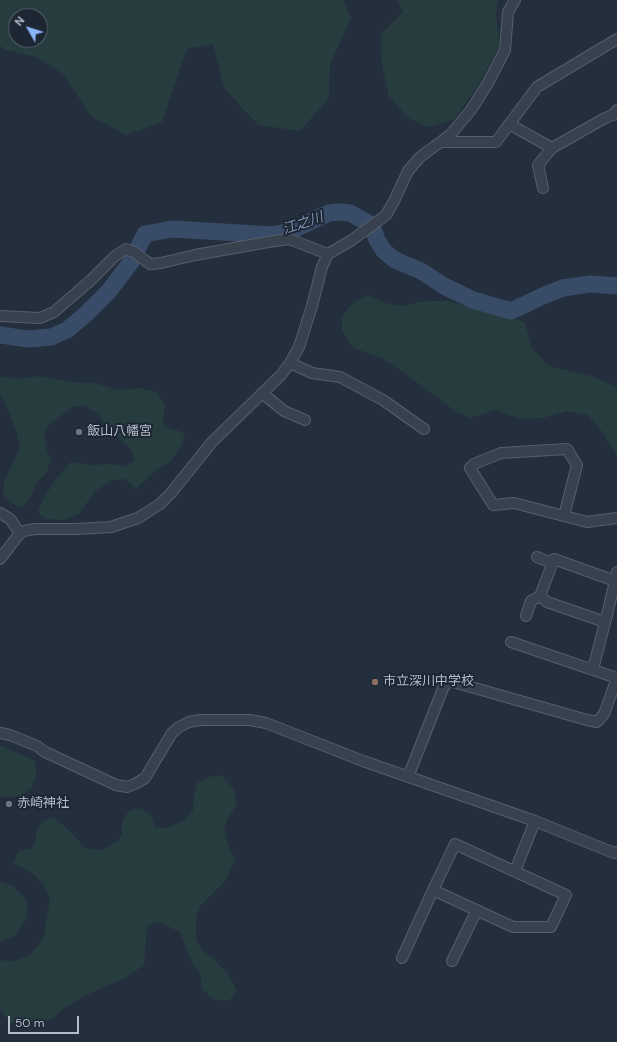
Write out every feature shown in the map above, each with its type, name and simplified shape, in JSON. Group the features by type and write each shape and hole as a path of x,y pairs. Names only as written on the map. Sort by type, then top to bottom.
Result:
{"street":[{"path":"0,559 20,533 28,530 112,527 138,518 160,504 212,442 281,375 299,347 322,267 328,254 352,240 386,215 408,171 420,158 450,135 471,110 488,83 505,50 508,12 514,0"},
{"path":"442,142 496,142 537,87 617,40"},
{"path":"543,188 538,165 552,148 613,115 617,110"},
{"path":"509,124 552,148"},
{"path":"0,316 40,318 54,312 90,281 114,256 126,249 134,252 150,264 289,239 328,254"},
{"path":"290,363 312,373 340,377 384,400 424,428"},
{"path":"262,393 284,411 305,420"},
{"path":"564,516 577,464 567,449 500,452 474,464 470,468 493,505 514,503 587,522 617,518"},
{"path":"0,513 10,519 20,533"},
{"path":"537,557 552,563"},
{"path":"526,616 531,601 540,596 554,559 616,577 613,613 605,622 593,669"},
{"path":"540,596 547,602 605,622"},
{"path":"408,777 444,686 450,681 587,720 597,722 604,714 617,678 511,642"},
{"path":"0,733 10,735 37,746 45,752 116,785 127,787 145,778 172,733 188,722 200,720 250,720 266,723 363,761 535,821 614,853 617,852"},
{"path":"515,871 535,821"},
{"path":"402,958 454,844 566,895 551,927 513,926 434,890"},
{"path":"452,961 477,910"}],"green space":[{"path":"0,0 343,0 351,17 330,65 329,98 300,131 258,125 224,88 213,44 187,49 162,122 126,135 91,116 63,74 37,57 6,50 0,46"},
{"path":"397,0 498,0 496,15 500,45 481,81 454,120 428,127 408,118 389,96 382,66 381,34 403,12"},
{"path":"367,295 386,303 402,306 425,301 447,301 504,314 525,323 532,348 549,366 591,376 617,387 617,456 603,433 588,415 567,411 543,418 520,419 496,410 470,418 455,411 382,358 353,348 342,330 342,316 354,302"},
{"path":"40,376 68,382 95,383 118,390 139,388 156,392 165,405 163,419 165,427 185,433 181,446 171,461 156,470 136,489 125,479 112,480 95,491 79,514 64,520 45,519 38,512 43,499 56,479 71,462 90,465 112,464 127,467 135,460 130,448 106,427 98,414 84,405 72,407 48,425 44,437 47,452 51,461 46,473 36,484 30,498 22,507 13,504 3,495 4,482 20,448 11,417 3,399 0,396 0,377 19,379"},
{"path":"0,745 35,761 36,774 32,787 21,796 0,797"},
{"path":"221,775 233,788 237,804 227,820 224,829 229,848 235,858 226,880 201,905 196,917 196,938 202,950 213,958 228,974 237,991 229,1001 213,999 202,989 200,973 193,964 180,932 157,921 147,926 144,965 125,978 84,996 64,1008 52,1019 39,1022 11,1023 0,1009 0,960 12,962 29,955 39,945 44,935 50,898 44,885 31,872 13,863 19,851 32,848 36,840 36,831 43,822 50,817 56,819 71,832 86,849 102,850 118,841 122,834 124,817 131,810 140,808 152,816 155,827 166,828 183,821 193,811 194,794 197,783 209,777"},
{"path":"0,882 11,885 19,892 26,899 27,907 26,918 16,935 0,942"}],"waterway":[{"name":"江之川","path":"0,335 28,339 51,337 67,330 86,314 109,291 131,262 145,234 172,229 273,235 290,231 329,213 340,212 350,213 368,223 373,229 377,240 384,251 395,260 421,271 444,286 473,300 511,311 563,288 590,284 617,286"}],"place":[{"name":"飯山八幡宮","path":"79,432"},
{"name":"市立深川中学校","path":"375,682"},
{"name":"赤崎神社","path":"9,804"}]}
